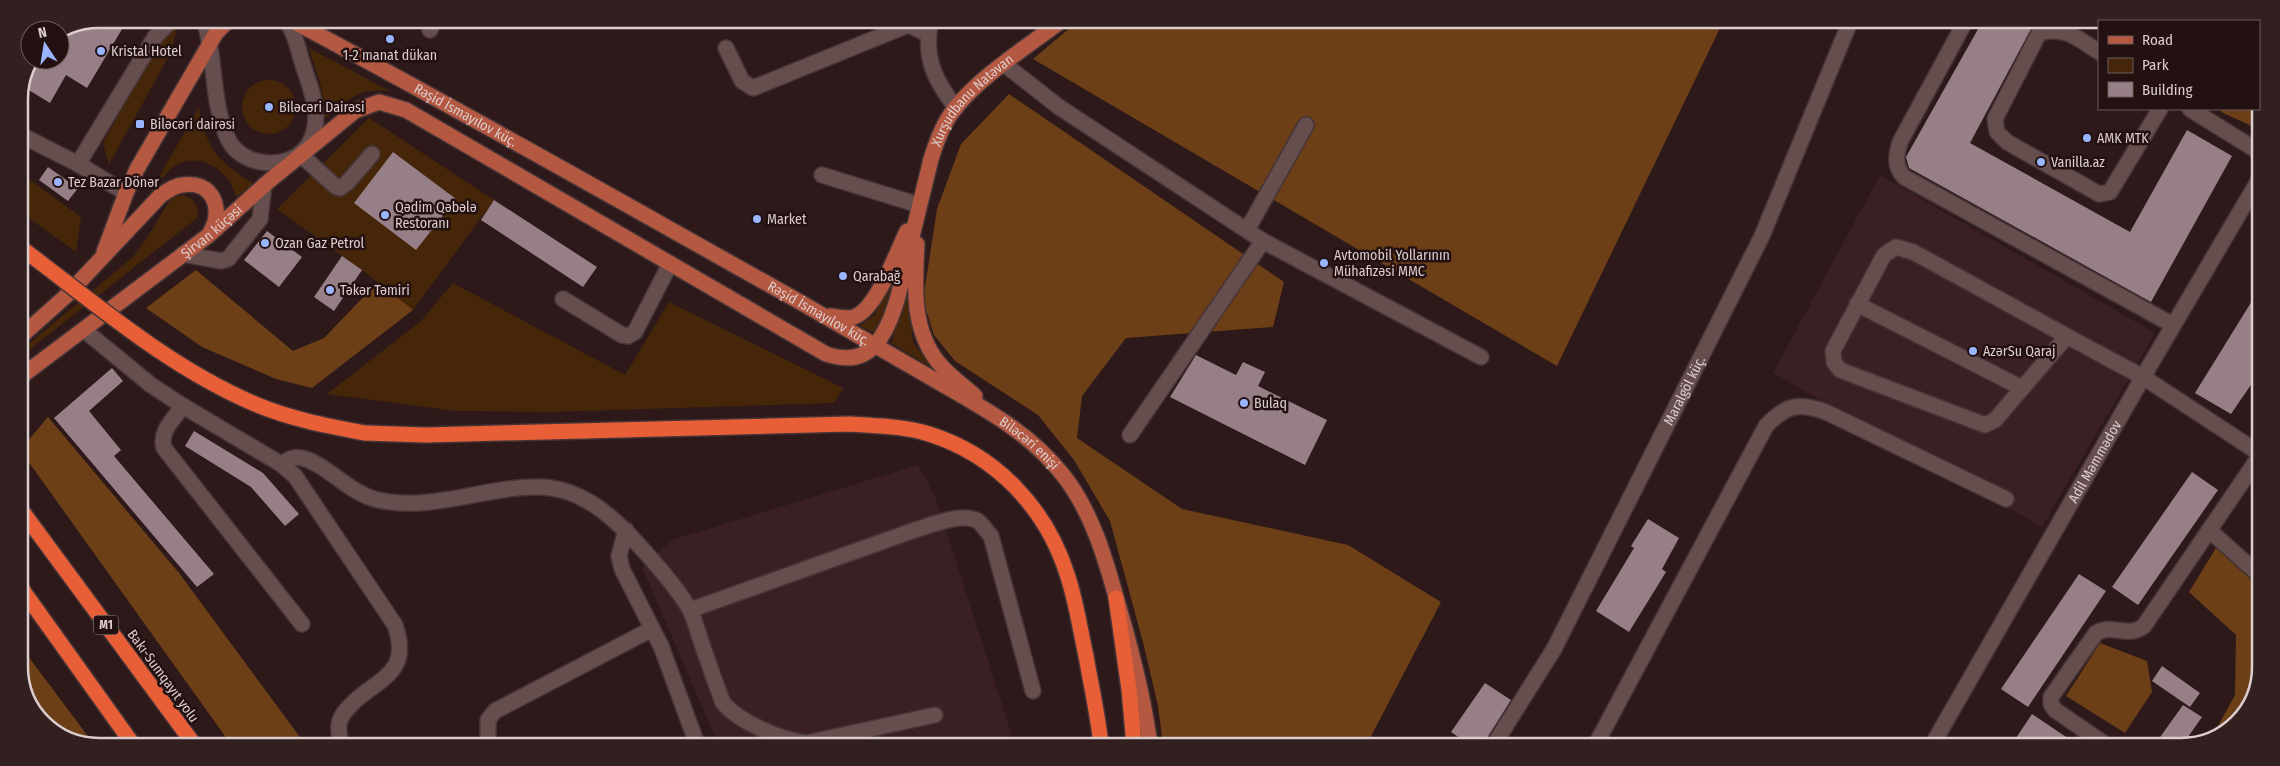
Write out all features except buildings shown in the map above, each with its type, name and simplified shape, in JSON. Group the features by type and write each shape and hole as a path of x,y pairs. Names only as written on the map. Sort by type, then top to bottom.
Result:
{"highway":[{"path":"28,253 145,341 189,370 226,391 285,414 317,424 365,433 426,434 850,424 894,428 928,434 961,447 989,463 1016,487 1039,515 1056,544 1068,575 1100,738"},
{"name":"Bakı-Sumqayıt yolu","path":"28,518 189,738"},
{"path":"28,598 128,738"},
{"path":"1116,598 1129,690 1133,738"}],"main road":[{"path":"100,260 126,193 138,169 216,33 221,28"},
{"name":"Rəşid İsmayılov küç.","path":"306,28 403,79 876,344 866,353 854,358 838,358 826,354 406,110"},
{"name":"Xurşudbanu Natəvan","path":"919,205 937,140 956,108 1004,64 1052,28"},
{"name":"Şirvan küçəsi","path":"28,371 209,235 264,185 361,107 379,102 406,110"},
{"path":"28,330 66,296 161,196 181,185 193,184 211,194 216,204 217,216 209,235"},
{"path":"821,314 844,318 854,316 863,312 872,302 919,205"},
{"path":"876,344 892,314 919,205"},
{"path":"919,205 915,287 918,320 923,339 939,364 1000,418"},
{"name":"Biləcəri enişi","path":"876,344 1000,418 1045,454 1064,476 1085,509 1105,559 1135,663 1149,738"}],"street":[{"path":"78,164 155,37 164,28"},
{"path":"206,28 219,105 228,140 236,150 253,160 275,164 301,155 313,137 316,126 312,93 290,28"},
{"path":"726,48 742,81 753,88 894,28"},
{"path":"929,28 932,69 938,85 956,108"},
{"name":"Maralgöl küç.","path":"1498,738 1554,650 1762,236 1848,28"},
{"path":"1962,28 1900,142 1896,158 1900,172 1904,177 2174,325"},
{"path":"2098,51 2070,34 2054,29 2039,33 1995,119 1997,132 2007,142 2099,194 2110,192 2159,110"},
{"path":"1004,64 1058,108 1263,241 1481,356"},
{"path":"2192,110 2252,147"},
{"path":"1247,230 1306,125"},
{"path":"28,139 78,164 126,193"},
{"path":"301,155 336,187 340,188 348,183 372,154"},
{"path":"822,175 919,205"},
{"path":"183,254 221,261 228,259 260,219 264,185"},
{"name":"Adil Məmmədov","path":"1936,738 2142,377 2252,192"},
{"path":"1130,435 1263,241"},
{"path":"2067,336 1995,420 1985,425 1840,370 1834,362 1833,351 1884,255 1896,247 1913,252 2067,336 2142,377 2252,448"},
{"path":"563,299 622,335 628,336 635,332 670,264"},
{"path":"1857,304 2022,388"},
{"path":"84,330 151,384 183,406 281,464 295,476 341,548 395,625 401,642 400,657 391,671 347,708 339,723 340,738"},
{"path":"183,406 163,434 164,448 302,624"},
{"path":"1599,738 1761,435 1778,414 1794,406 1811,406 2006,499"},
{"path":"281,464 291,458 302,458 315,464 358,493 377,500 399,503 452,500 498,490 540,487 564,490 593,504 626,530 672,583 690,610 722,702 732,713 783,738"},
{"path":"2097,738 2055,710 2051,704 2051,697 2096,633 2103,629 2130,633 2144,626 2252,467"},
{"path":"690,610 949,519 962,518 977,521 991,536 1033,692"},
{"path":"626,530 619,556 622,569 661,646 695,738"},
{"path":"2209,530 2252,569"},
{"path":"487,738 488,720 495,711 652,629"},
{"path":"829,738 935,715"}],"shaded area":[{"path":"1070,28 1720,28 1557,366 1033,59"},
{"path":"1009,94 1284,282 1273,327 1126,338 1082,396 1077,438 1182,509 1348,545 1441,602 1370,738 1162,738 1158,706 1144,646 1110,521 1074,460 1038,415 955,361 934,335 923,300 937,209 961,144"},
{"path":"2222,110 2252,110 2252,126 2221,112"},
{"path":"1880,175 2155,333 2042,527 1773,373"},
{"path":"196,270 293,351 324,338 378,282 413,310 312,388 276,379 202,347 146,308"},
{"path":"48,417 179,573 301,738 226,738 28,461 28,441"},
{"path":"918,465 935,496 1009,726 1011,738 715,738 642,567 672,540"},
{"path":"2216,548 2252,581 2252,667 2249,690 2238,711 2216,729 2235,695 2236,635 2189,592"},
{"path":"2100,643 2147,661 2152,692 2125,733 2066,696"},
{"path":"28,656 89,738 76,735 59,727 42,711 31,690"}],"green space":[{"path":"177,28 170,54 109,164 103,143 157,45"},
{"path":"309,48 390,91 369,91 353,97 322,121 324,112 323,94"},
{"name":"Biləcəri Dairəsi","path":"269,80 279,82 288,88 294,97 296,107 294,117 288,126 279,132 269,134 259,132 250,126 244,117 242,107 244,97 250,88 259,82"},
{"path":"199,107 206,134 216,153 232,169 254,184 236,197 231,183 222,173 208,164 193,160 185,161 171,169 150,193"},
{"name":"Qədim Qəbələ Restoranı","path":"369,118 494,200 413,310 362,270 277,209"},
{"path":"28,179 81,217 76,252 28,217"},
{"path":"182,195 192,199 198,209 197,218 28,351 28,344 133,257 168,203 174,197"},
{"path":"903,255 884,315 873,333 860,326 875,314"},
{"path":"453,283 625,375 669,302 843,388 834,403 550,412 456,411 327,394 420,322"},
{"path":"907,292 913,342 931,367 891,343"}],"place":[{"name":"1-2 manat dükan","path":"390,39"},
{"name":"Kristal Hotel","path":"101,51"},
{"name":"Biləcəri Dairəsi","path":"269,107"},
{"name":"Biləcəri dairəsi","path":"140,124"},
{"name":"AMK MTK","path":"2087,138"},
{"name":"Vanilla.az","path":"2041,162"},
{"name":"Tez Bazar Dönər","path":"58,182"},
{"name":"Qədim Qəbələ Restoranı","path":"385,215"},
{"name":"Market","path":"757,219"},
{"name":"Ozan Gaz Petrol","path":"265,243"},
{"name":"Avtomobil Yollarının Mühafizəsi MMC","path":"1324,263"},
{"name":"Qarabağ","path":"843,276"},
{"name":"Təkər Təmiri","path":"330,290"},
{"name":"AzərSu Qaraj","path":"1973,351"},
{"name":"Bulaq","path":"1244,403"}]}
